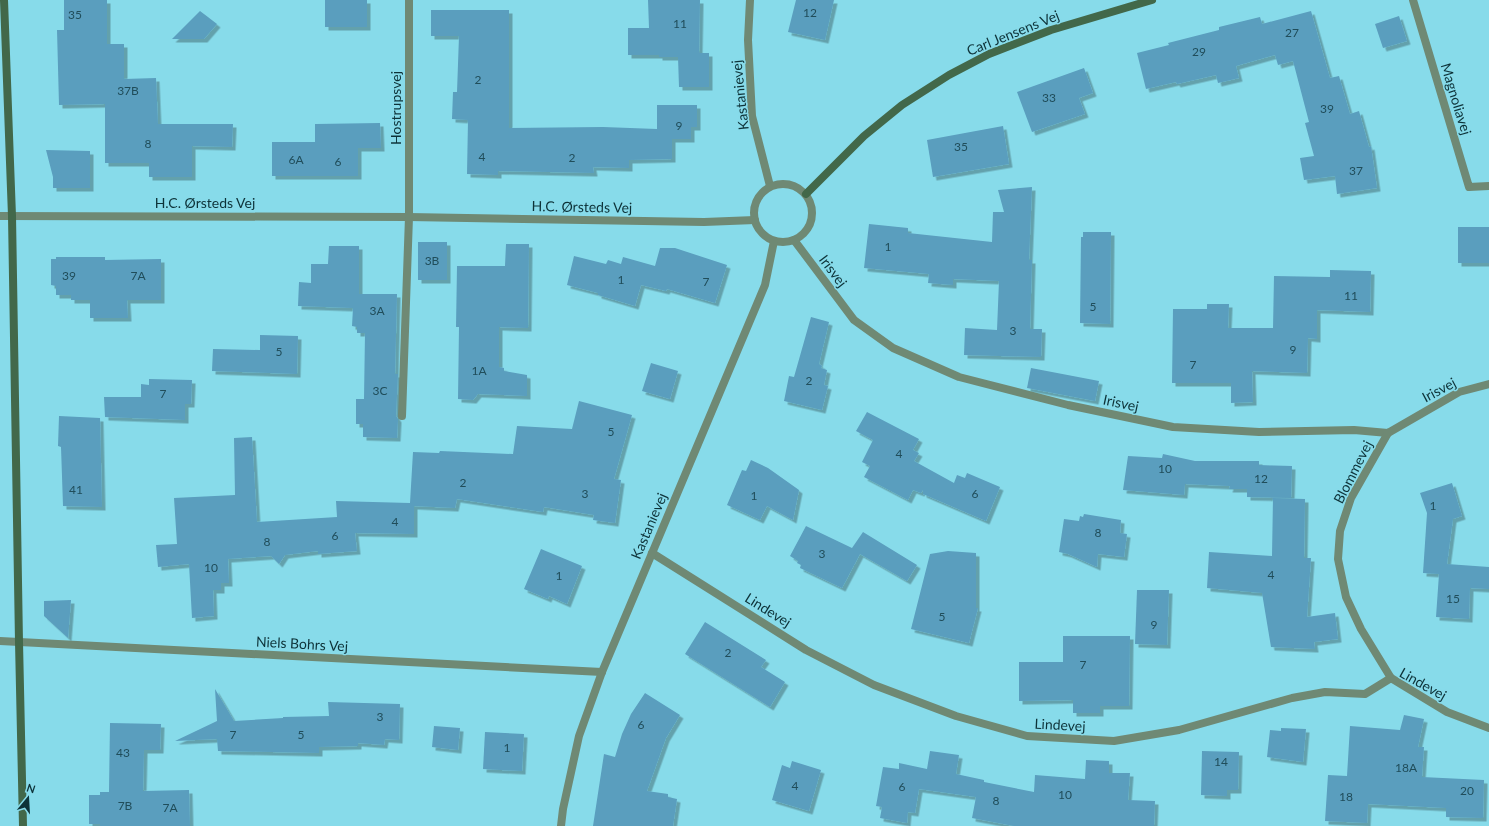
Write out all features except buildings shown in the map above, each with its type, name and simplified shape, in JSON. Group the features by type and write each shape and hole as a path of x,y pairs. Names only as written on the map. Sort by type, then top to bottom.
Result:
{"street":[{"path":"4,0 12,216 23,826"},
{"name":"Hostrupsvej","path":"409,0 409,217"},
{"name":"Kastanievej","path":"750,0 748,40 752,116 770,186"},
{"name":"Carl Jensens Vej","path":"806,194 864,136 902,105 949,75 989,54 1051,30 1152,0"},
{"name":"Magnoliavej","path":"1413,0 1469,187 1489,186"},
{"path":"779,183 790,184 799,187 806,194 811,202 813,211 812,220 808,229 802,236 794,240 784,242 774,241 762,233 757,227 754,210 756,200 762,192 770,186 779,183"},
{"name":"H.C. Ørsteds Vej","path":"0,216 409,217 704,222 755,220"},
{"path":"402,416 409,217"},
{"name":"Irisvej","path":"794,240 854,320 893,348 959,377 1068,405 1173,427 1259,432 1354,430 1388,433 1459,392 1489,384"},
{"name":"Kastanievej","path":"561,826 563,809 579,736 602,672 765,285 774,241"},
{"name":"Blommevej","path":"1388,433 1351,498 1340,531 1338,559 1346,597 1361,629 1391,678"},
{"name":"Lindevej","path":"652,553 806,650 874,685 956,716 1027,736 1114,741 1179,730 1292,698 1325,692 1364,694 1391,678 1447,712 1489,728"},
{"name":"Niels Bohrs Vej","path":"0,641 602,672"}]}
